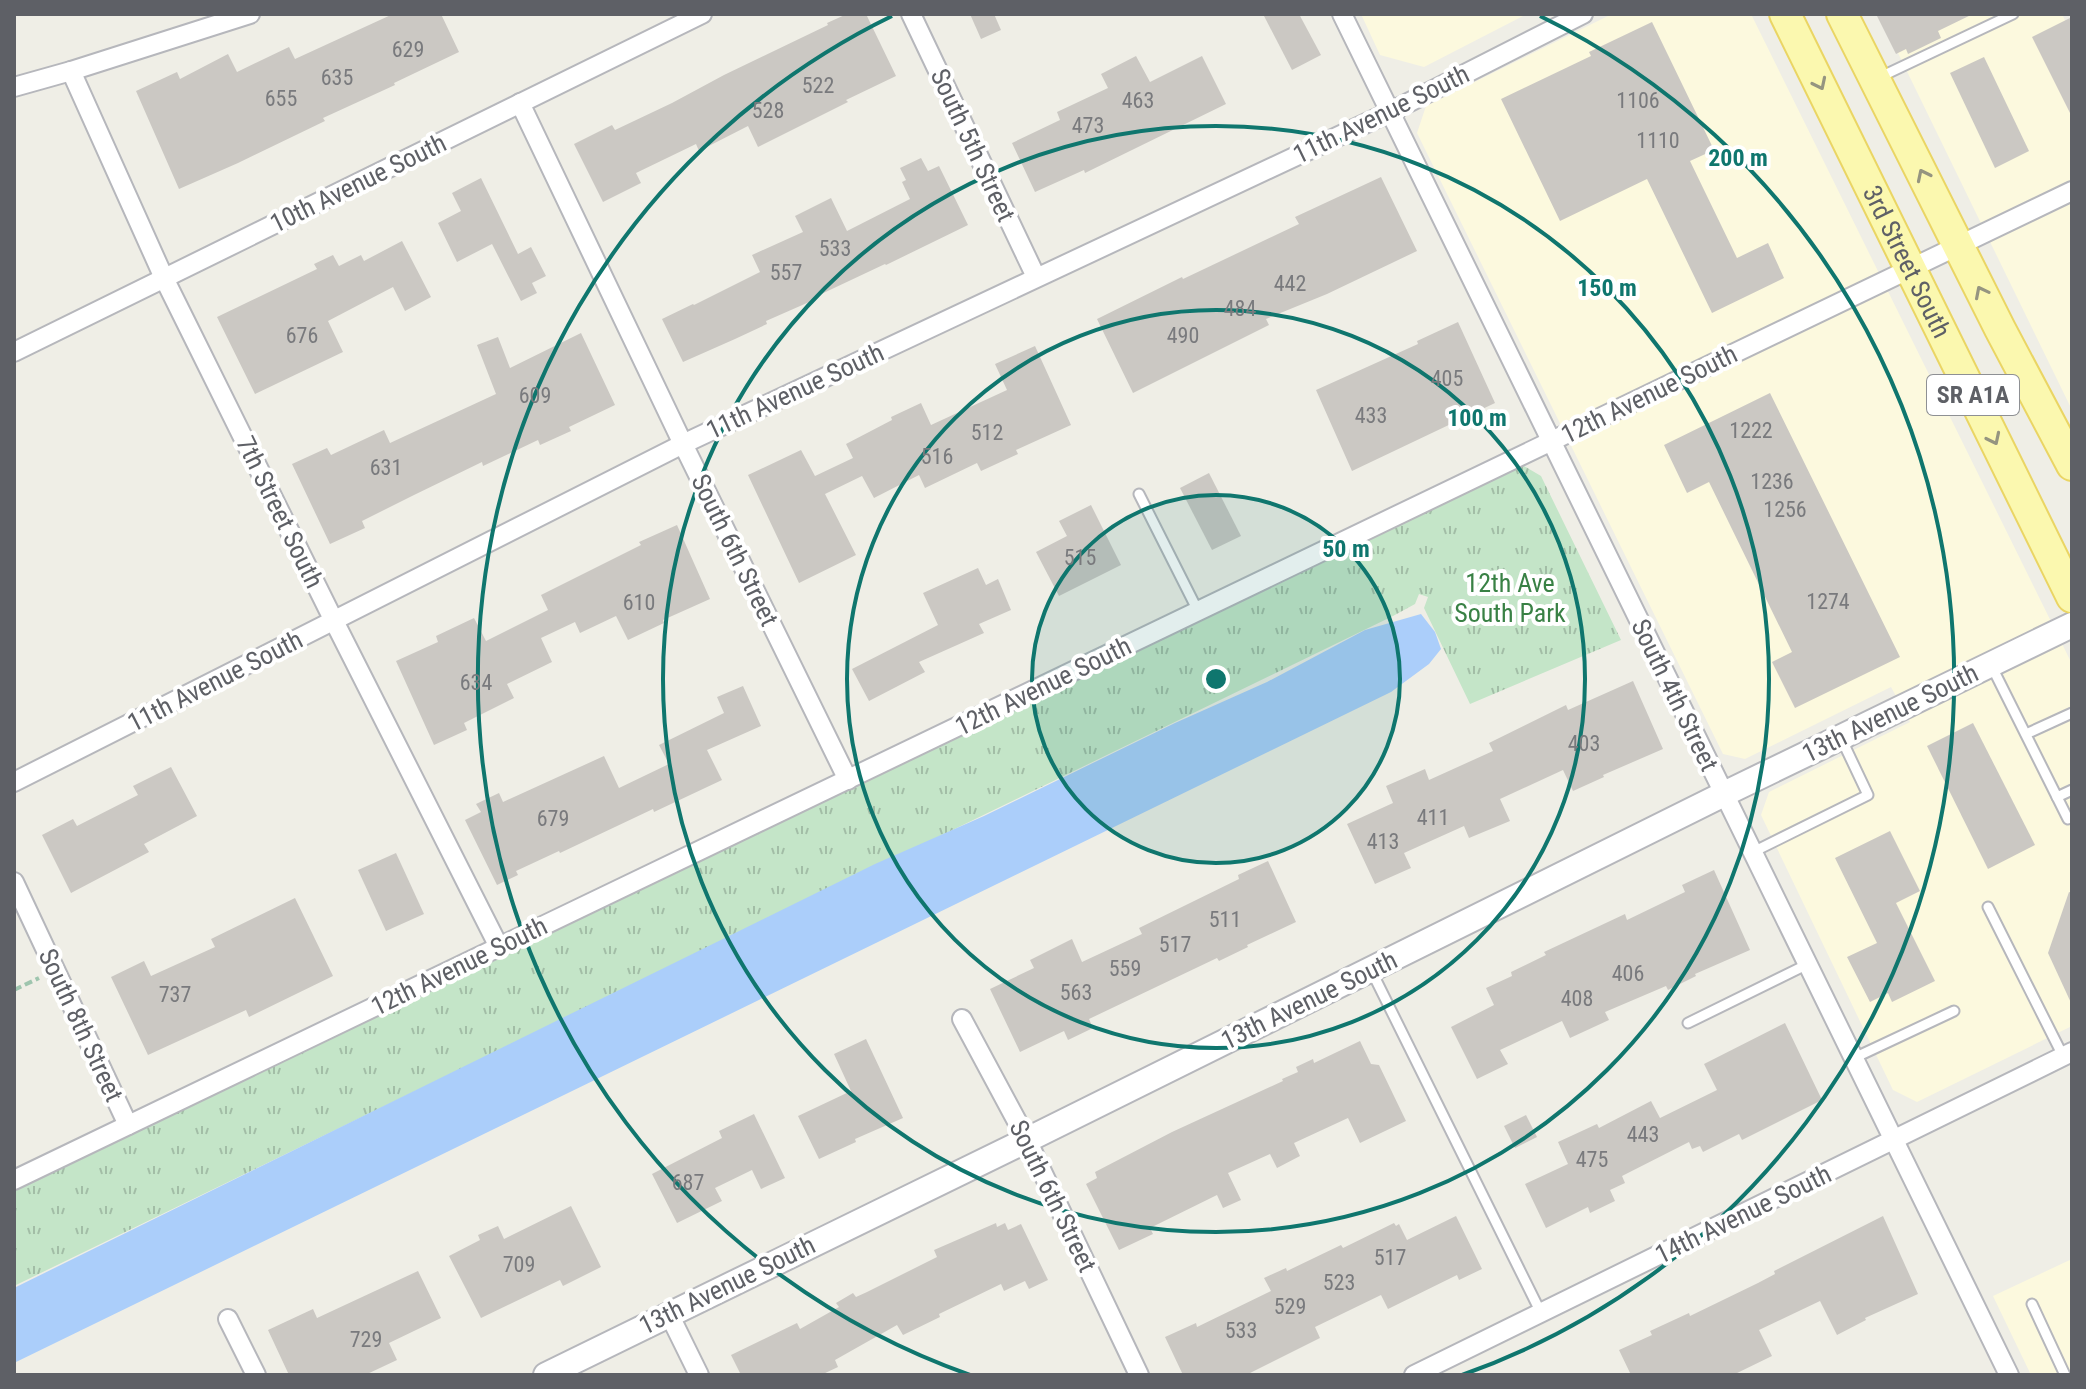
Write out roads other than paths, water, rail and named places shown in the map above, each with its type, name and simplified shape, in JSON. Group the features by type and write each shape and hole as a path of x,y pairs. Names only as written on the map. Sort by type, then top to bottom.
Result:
{"main road":[{"name":"3rd Street South","path":"1785,14 2072,597"},
{"name":"3rd Street South","path":"1842,14 1957,245 2072,465"}],"street":[{"path":"14,87 250,14"},
{"name":"10th Avenue South","path":"14,352 702,14"},
{"name":"South 5th Street","path":"911,14 1036,277"},
{"name":"South 4th Street","path":"1342,14 2009,1375"},
{"name":"11th Avenue South","path":"14,782 683,444 1390,112 1583,14"},
{"name":"7th Street South","path":"71,71 164,278 499,947"},
{"name":"South 6th Street","path":"520,103 848,780"},
{"name":"12th Avenue South","path":"14,1180 2072,191"},
{"name":"13th Avenue South","path":"546,1375 2072,625"},
{"name":"South 8th Street","path":"14,882 128,1125"},
{"name":"South 6th Street","path":"962,1019 1027,1140 1139,1375"},
{"name":"14th Avenue South","path":"1414,1375 2068,1054"},
{"path":"669,1314 699,1375"},
{"path":"228,1319 256,1375"}],"lane":[{"path":"1875,79 2013,14"},
{"path":"1139,494 1198,611"},
{"path":"1990,664 2068,819"},
{"path":"2026,734 2072,713"},
{"path":"1753,852 1868,795 1840,737"},
{"path":"2057,797 2072,790"},
{"path":"1988,907 2068,1054"},
{"path":"1688,1023 1808,964"},
{"path":"1370,969 1541,1313"},
{"path":"1854,1058 1954,1011"},
{"path":"2032,1304 2065,1375"}],"water":[{"path":"1421,614 1435,632 1441,649 1429,664 1391,692 14,1363 14,1288 875,864 1267,682 1365,630"}],"park label":[{"name":"12th Ave South Park","path":"1510,598"}]}
